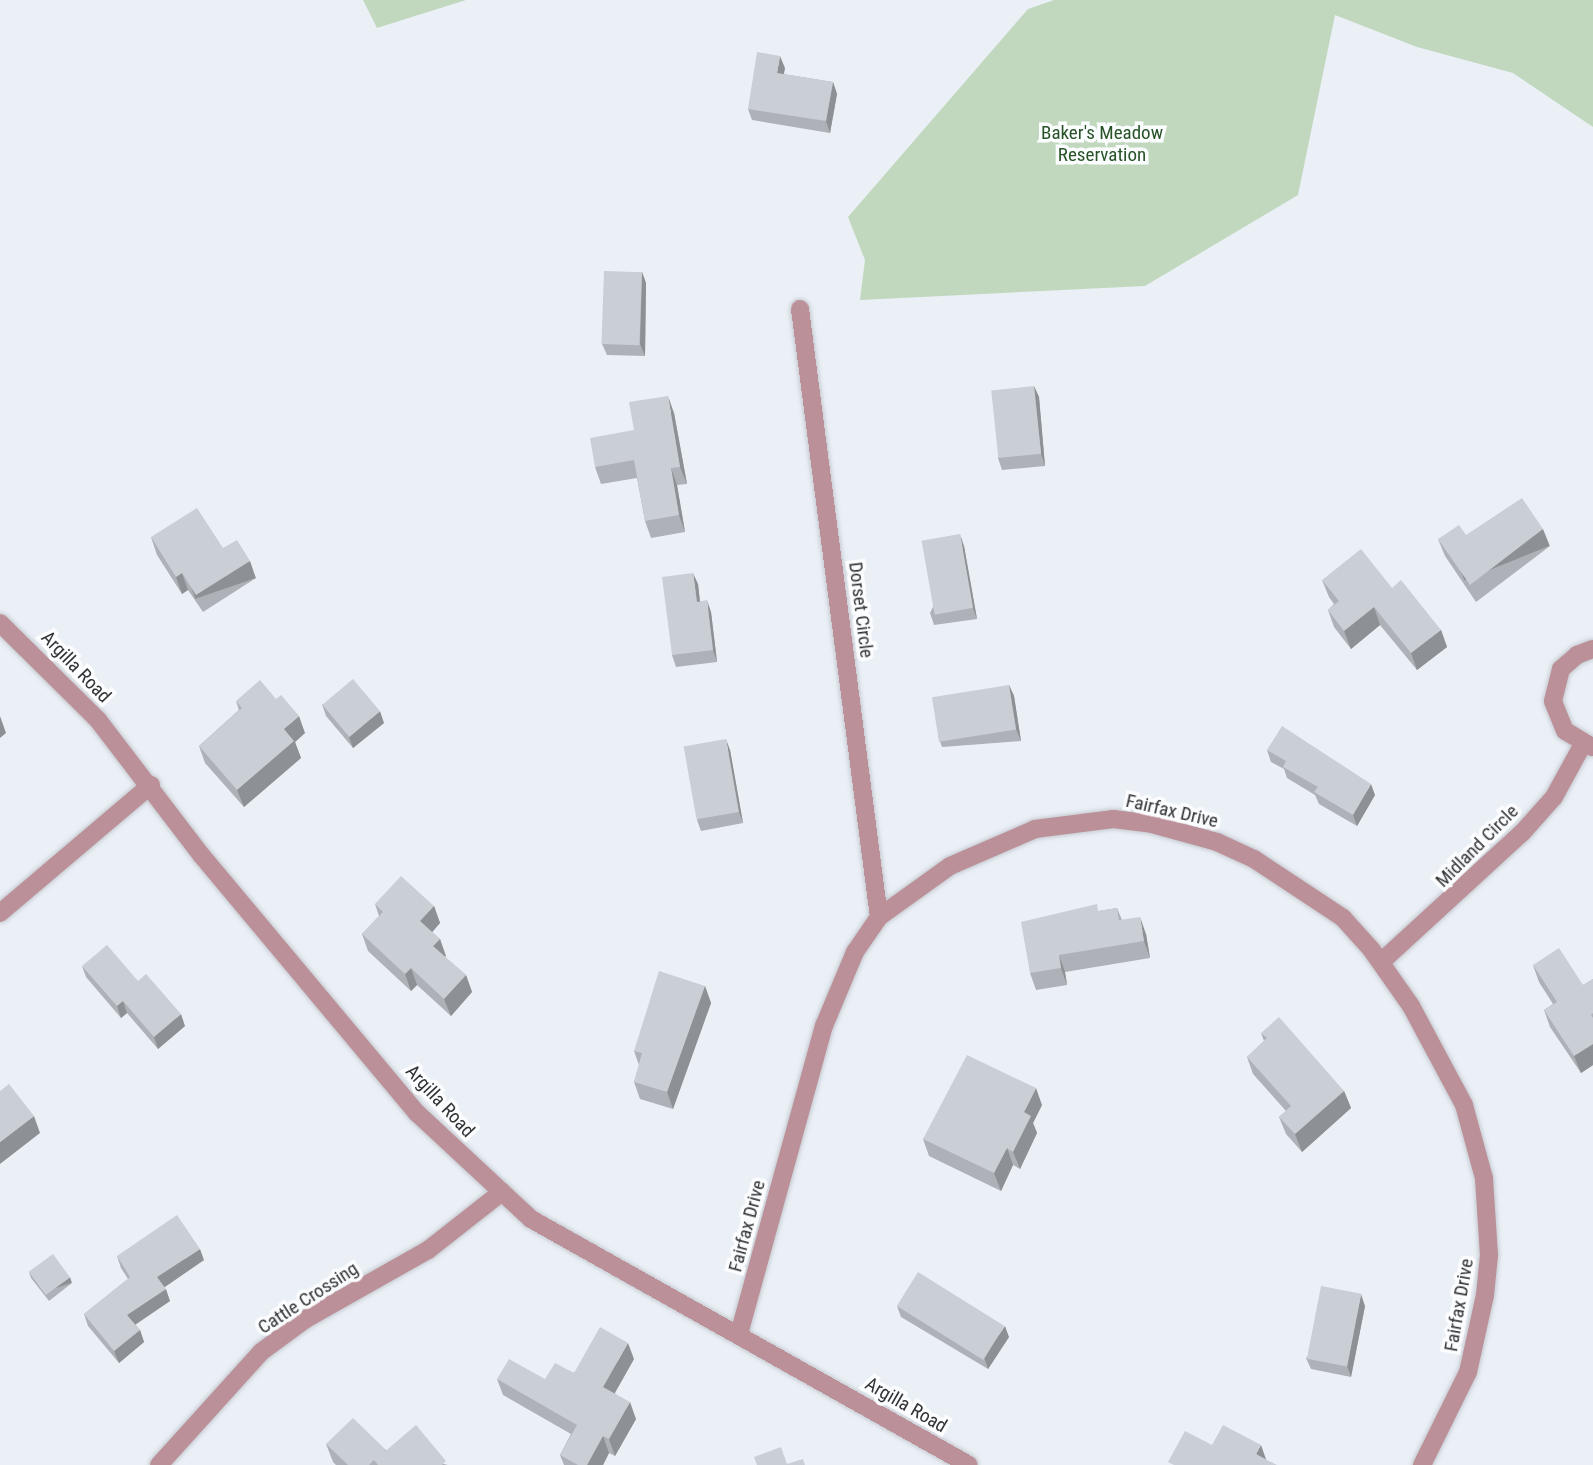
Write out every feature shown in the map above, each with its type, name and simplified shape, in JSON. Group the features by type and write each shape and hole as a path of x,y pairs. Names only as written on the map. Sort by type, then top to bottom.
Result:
{"street":[{"name":"Dorset Circle","path":"800,309 879,917"},
{"name":"Argilla Road","path":"0,624 64,683 151,785 202,856 416,1114 531,1219 969,1465"},
{"name":"Midland Circle","path":"1381,962 1521,833 1554,797 1588,746 1559,722 1553,690 1569,661 1593,649"},
{"path":"0,913 151,785"},
{"name":"Fairfax Drive","path":"739,1334 824,1026 855,952 879,917 911,890 994,845 1035,829 1113,819 1184,831 1254,859 1343,918 1381,962 1431,1038 1464,1105 1476,1140 1488,1215 1485,1295 1468,1372 1422,1465"},
{"name":"Cattle Crossing","path":"159,1465 261,1352 306,1319 428,1250 502,1192"}],"green space":[{"path":"363,0 466,0 377,28"},
{"name":"Baker's Meadow Reservation","path":"1054,0 1593,0 1593,127 1513,73 1417,47 1335,15 1298,195 1145,286 860,300 865,260 848,217 1028,9"}],"building":[{"path":"757,52 780,56 777,73 833,82 826,121 748,109"},
{"path":"604,271 642,272 639,345 601,344"},
{"path":"1034,386 1041,454 998,458 991,390"},
{"path":"668,396 680,467 671,468 679,515 645,521 634,460 595,467 590,438 634,430 629,402"},
{"path":"1522,498 1543,529 1470,585 1438,539 1459,525 1466,535"},
{"path":"197,508 223,548 237,540 250,561 196,595 182,573 176,577 151,537"},
{"path":"960,534 973,608 935,615 922,541"},
{"path":"1361,549 1392,588 1401,580 1441,630 1411,653 1374,607 1344,631 1328,610 1339,601 1322,580"},
{"path":"693,573 697,602 707,600 713,650 672,655 662,577"},
{"path":"353,679 380,711 349,737 322,705"},
{"path":"260,680 276,699 281,695 299,716 284,729 294,741 237,790 199,746 242,708 236,701"},
{"path":"1009,685 1016,729 939,742 932,697"},
{"path":"1282,726 1371,784 1353,815 1314,792 1318,787 1283,767 1286,761 1267,750"},
{"path":"726,739 739,812 697,819 684,746"},
{"path":"401,876 434,906 420,921 440,939 433,946 466,975 444,999 411,968 405,974 362,934 383,912 375,904"},
{"path":"1097,904 1098,911 1117,908 1119,920 1140,917 1144,941 1059,955 1061,968 1030,973 1021,922"},
{"path":"107,945 138,981 146,974 181,1014 154,1037 123,1001 117,1006 82,966"},
{"path":"1559,948 1583,985 1593,979 1593,1044 1574,1056 1544,1010 1557,1002 1533,965"},
{"path":"659,971 705,986 667,1092 634,1082 642,1053 634,1051"},
{"path":"1279,1017 1344,1091 1295,1134 1279,1117 1291,1106 1247,1057 1267,1038 1261,1033"},
{"path":"967,1055 1036,1088 1024,1112 1031,1116 1013,1152 1007,1148 994,1173 923,1139"},
{"path":"9,1084 34,1116 0,1142 0,1091"},
{"path":"177,1215 200,1249 157,1277 166,1289 127,1315 140,1330 114,1351 84,1314 130,1277 117,1256"},
{"path":"53,1254 70,1277 46,1295 29,1272"},
{"path":"918,1272 1005,1326 983,1360 897,1306"},
{"path":"1321,1286 1361,1294 1347,1366 1307,1359"},
{"path":"600,1327 628,1343 603,1387 630,1402 609,1439 603,1436 587,1465 578,1465 560,1455 577,1425 497,1379 509,1359 545,1379 555,1363 574,1373"},
{"path":"353,1418 386,1450 382,1454 416,1425 446,1461 442,1465 378,1465 374,1460 369,1465 348,1465 326,1444"},
{"path":"1223,1425 1261,1445 1256,1454 1277,1465 1174,1465 1168,1462 1185,1431 1212,1445"},
{"path":"781,1447 787,1464 803,1459 805,1465 757,1465 754,1457"}]}
